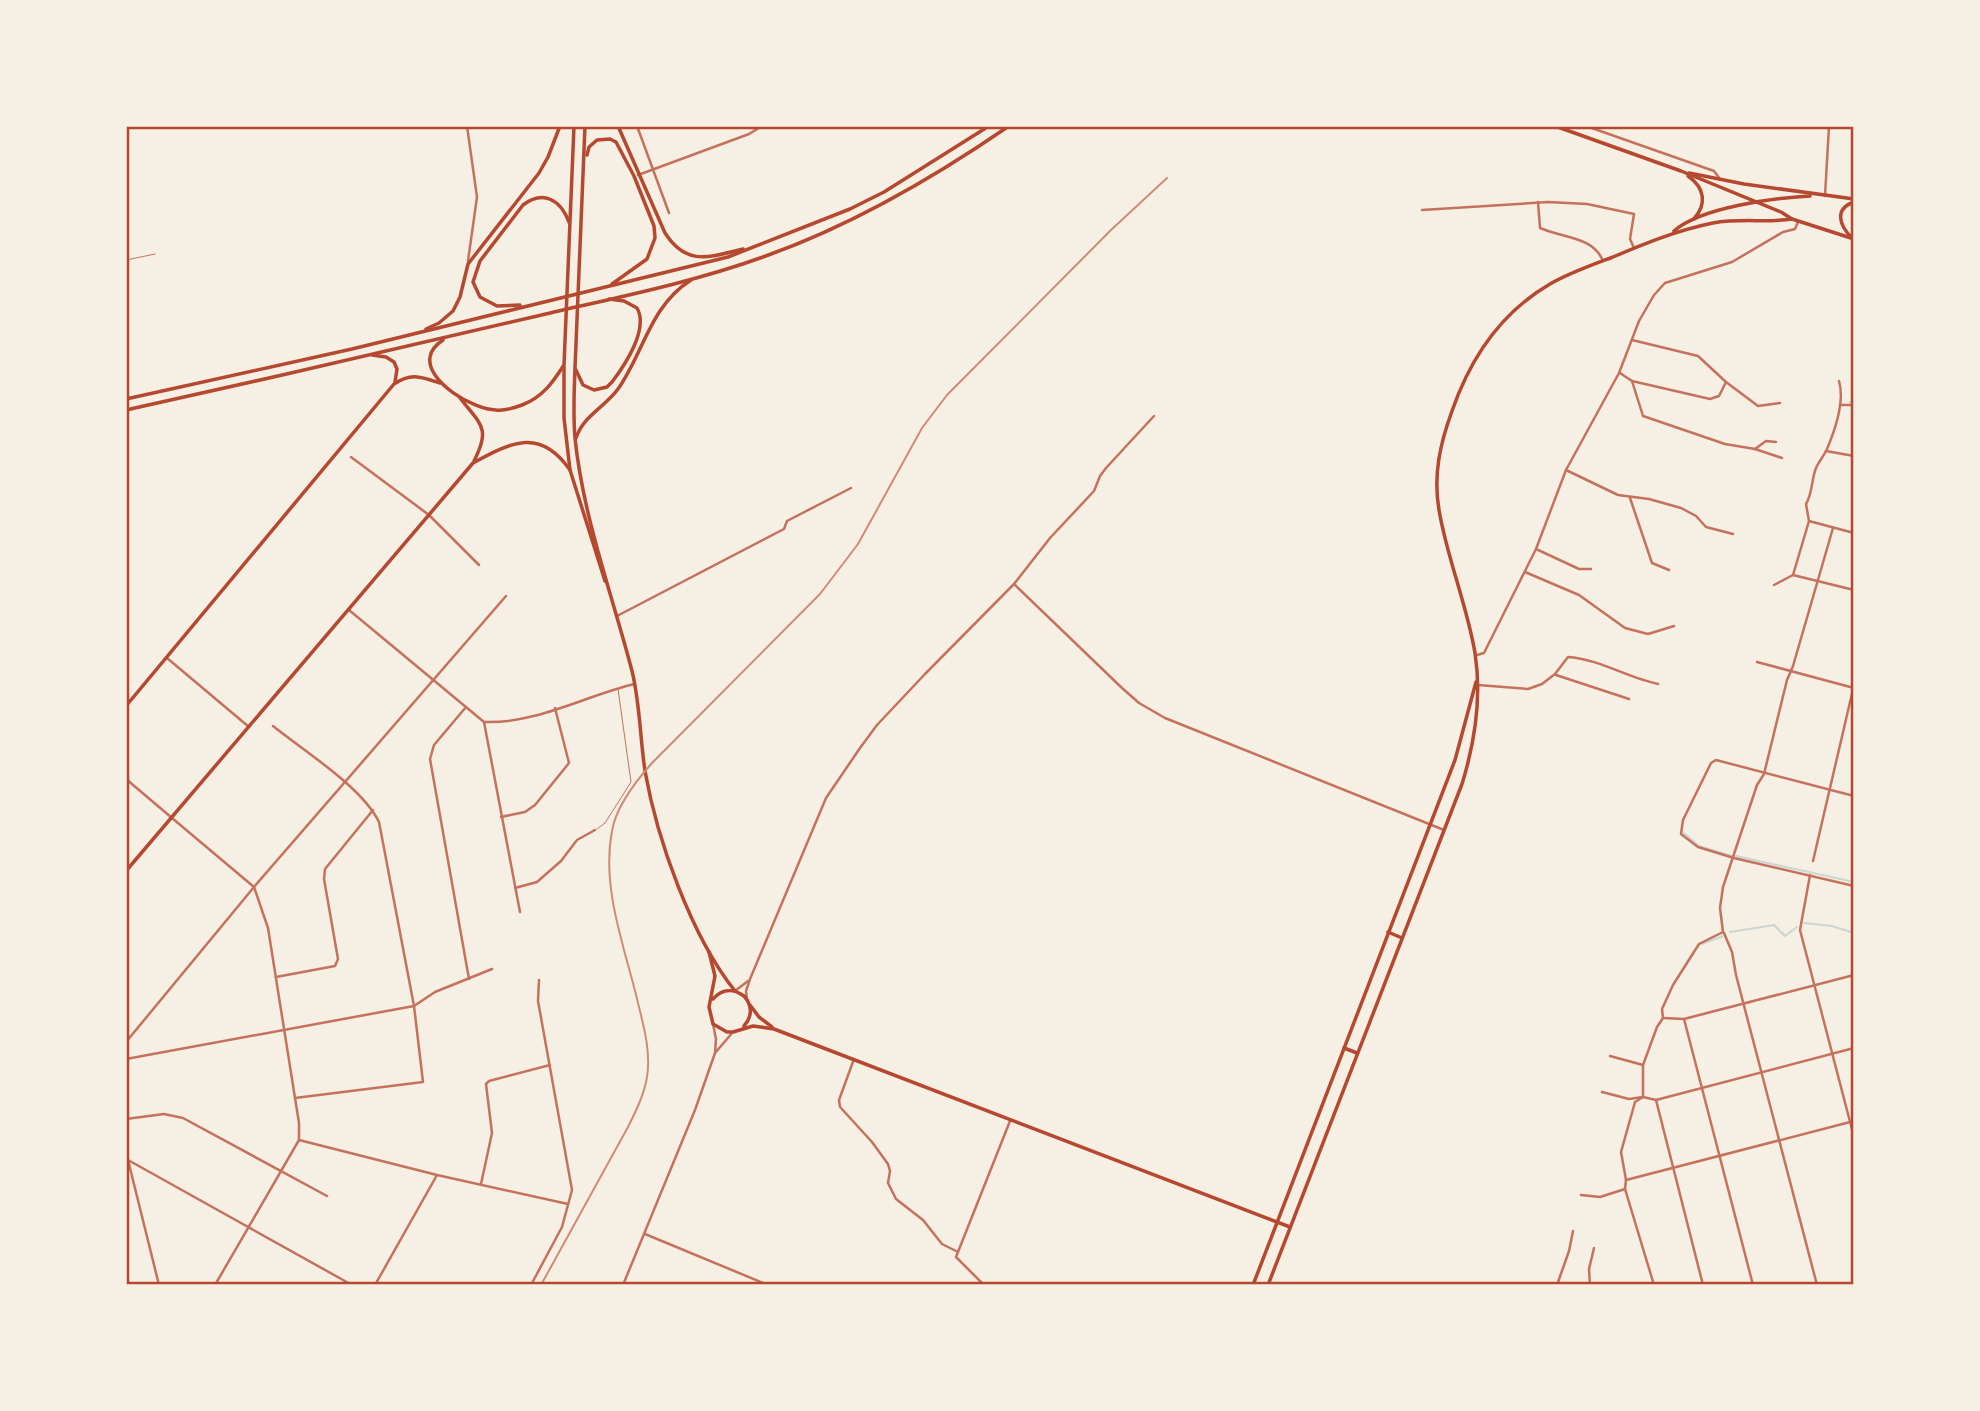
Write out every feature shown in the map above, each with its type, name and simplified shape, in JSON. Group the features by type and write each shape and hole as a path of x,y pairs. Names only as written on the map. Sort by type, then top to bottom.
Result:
{"main road":[{"path":"414,334 439,323 453,311 460,297 468,264 539,173 560,126"},
{"path":"574,126 564,418 570,470 617,617"},
{"path":"585,126 575,368 576,440 592,522 635,684 645,771 652,803 672,866 709,952 715,976 709,1015 713,1024 722,1030 733,1032 756,1025 774,1029 1290,1227"},
{"path":"608,286 648,259 653,247 654,226 618,126"},
{"path":"126,399 414,334 728,257 850,209 884,192 989,126"},
{"path":"126,410 607,299 694,278 763,257 861,216 922,182 1009,126"},
{"path":"1555,126 1681,171 1781,212 1798,222 1853,239"},
{"path":"584,163 589,147 603,138 610,139 621,148 665,233 674,246 685,254 702,258 759,246"},
{"path":"1681,171 1818,196"},
{"path":"1681,171 1696,182 1702,192 1703,205 1693,221"},
{"path":"1268,1285 1468,764 1476,720 1478,685 1475,656 1438,507 1436,479 1444,433 1465,375 1475,356 1500,325 1527,299 1550,284 1672,233 1693,221 1755,202 1818,196 1854,200"},
{"path":"529,305 497,306 480,298 473,282 476,268 523,205 531,200 552,198 563,209 570,223"},
{"path":"1853,239 1842,227 1840,215 1846,205 1854,200"},
{"path":"1672,233 1724,221 1792,219"},
{"path":"576,440 584,421 619,388 659,310 674,292 694,278"},
{"path":"575,368 587,388 594,390 607,387 617,375 633,344 639,330 639,312 624,301 607,299"},
{"path":"440,383 429,359 433,349 446,337"},
{"path":"369,355 386,357 394,362 397,369 394,384"},
{"path":"126,706 394,384 403,377 413,375 440,383 459,396 494,411 522,405 545,392 564,365"},
{"path":"126,871 473,463 484,433 459,396"},
{"path":"473,463 504,447 536,442 552,449 570,470"},
{"path":"1253,1285 1455,760 1477,676"},
{"path":"1388,932 1402,937"},
{"path":"709,952 735,991 774,1029"},
{"path":"710,1003 720,992 735,991"},
{"path":"740,1030 749,1019 748,1001"},
{"path":"1344,1048 1357,1053"}],"street":[{"path":"467,126 477,197 468,264"},
{"path":"637,126 669,213"},
{"path":"637,175 749,134 762,126"},
{"path":"1586,126 1714,171 1720,179"},
{"path":"1825,196 1829,126"},
{"path":"1422,210 1538,202 1587,204 1634,214 1630,239 1634,248"},
{"path":"1538,202 1540,228 1591,245 1599,251 1603,261"},
{"path":"1475,656 1484,653 1525,572 1566,470 1619,373 1646,307 1665,283 1732,262 1783,232 1795,229 1798,222"},
{"path":"1632,340 1698,356 1726,382 1758,405 1780,402"},
{"path":"1619,373 1632,380 1710,399 1719,396 1726,382"},
{"path":"1632,380 1643,416 1724,444 1782,457"},
{"path":"1793,575 1809,520 1806,504 1812,494 1814,472 1826,451 1840,405 1839,381"},
{"path":"1840,405 1854,405"},
{"path":"748,1001 746,991 750,979 811,831 826,798 848,765 877,724 1014,584 1050,538 1094,491 1106,468 1154,415"},
{"path":"1755,449 1766,441 1776,442"},
{"path":"1826,451 1854,456"},
{"path":"351,457 429,515 479,565"},
{"path":"1566,470 1618,495 1649,499 1681,508 1696,516 1706,527 1733,534"},
{"path":"617,617 785,529 787,521 851,488"},
{"path":"1630,497 1652,563 1669,570"},
{"path":"1809,520 1854,533"},
{"path":"1816,1285 1732,952 1723,932 1720,908 1723,887 1757,785 1764,774 1790,672 1833,528"},
{"path":"1536,549 1571,566 1591,569"},
{"path":"1525,572 1579,595 1625,628 1648,634 1674,626"},
{"path":"1774,585 1793,575 1854,590"},
{"path":"1014,584 1122,688 1139,703 1165,718 1444,830"},
{"path":"126,1042 254,887 506,596"},
{"path":"349,610 484,722 513,722 635,684"},
{"path":"167,657 249,727"},
{"path":"1478,685 1528,689 1542,684 1555,674 1568,657 1578,658 1637,680 1658,684"},
{"path":"1757,662 1854,687 1813,861"},
{"path":"1555,674 1629,699"},
{"path":"466,707 434,745 430,759 469,979"},
{"path":"501,817 526,812 536,805 569,763 555,709"},
{"path":"484,722 520,912"},
{"path":"273,726 345,783 373,810 379,822 414,1006 424,1083 295,1098"},
{"path":"1854,796 1716,760 1711,763 1683,820 1681,834 1698,847 1734,858 1854,886"},
{"path":"126,779 254,887 268,929 299,1123 299,1140 215,1285"},
{"path":"276,977 335,966 338,959 324,878 325,869 373,810"},
{"path":"514,889 537,882 561,861 577,840 595,830"},
{"path":"1810,875 1800,924 1854,1137"},
{"path":"1643,1097 1643,1065 1663,1018 1662,1009 1667,997 1699,944 1723,932"},
{"path":"126,1059 414,1006 435,992 492,969"},
{"path":"1663,1018 1684,1019 1854,975"},
{"path":"735,991 750,979"},
{"path":"531,1285 562,1227 572,1190 538,1001 539,980"},
{"path":"1684,1019 1752,1285"},
{"path":"623,1285 695,1111 715,1053 713,1024"},
{"path":"715,1053 733,1032"},
{"path":"1602,1092 1629,1099 1643,1097 1656,1100 1854,1048"},
{"path":"1610,1056 1643,1065"},
{"path":"854,1059 839,1100 841,1107 888,1164 888,1184 896,1199 923,1220 942,1244 958,1252"},
{"path":"481,1184 492,1133 486,1084 550,1065"},
{"path":"1643,1097 1635,1102 1621,1152 1625,1189 1654,1285"},
{"path":"1656,1100 1703,1285"},
{"path":"126,1119 164,1114 183,1118 327,1196"},
{"path":"984,1285 956,1257 1010,1120"},
{"path":"1626,1180 1852,1121"},
{"path":"299,1140 437,1175 569,1204"},
{"path":"126,1153 159,1285"},
{"path":"128,1160 352,1285"},
{"path":"375,1285 437,1175"},
{"path":"1581,1195 1589,1198 1600,1197 1625,1189"},
{"path":"1556,1285 1569,1251 1573,1231"},
{"path":"645,1234 768,1285"},
{"path":"1590,1285 1589,1269 1594,1248"}],"lane":[{"path":"126,260 155,254"},
{"path":"595,830 605,823 631,782 618,688"}],"waterway":[{"path":"1684,833 1699,846 1732,856"},
{"path":"1736,856 1854,882"},
{"path":"1804,923 1832,926 1854,933"},
{"path":"1730,932 1774,925 1785,936 1797,927"},
{"path":"1702,944 1723,936"}],"railway":[{"path":"541,1285 628,1127 642,1097 647,1077 645,1031 612,896 609,852 614,822 622,803 652,763 820,594 858,544 922,428 947,395 1111,230 1167,178"}]}
